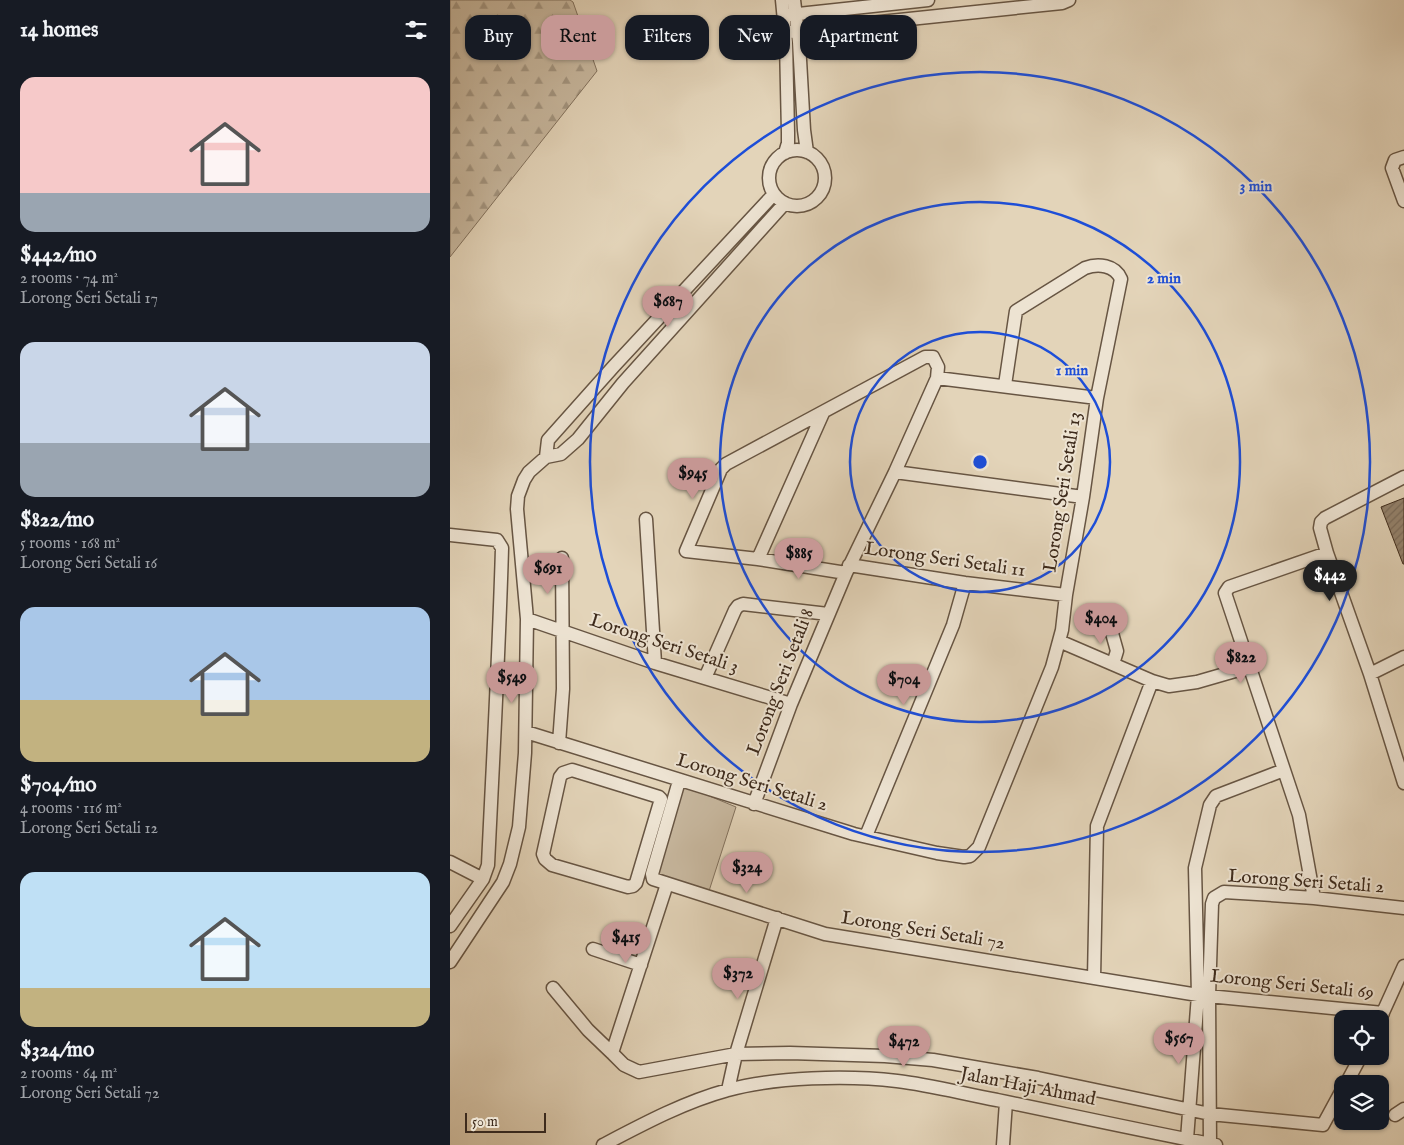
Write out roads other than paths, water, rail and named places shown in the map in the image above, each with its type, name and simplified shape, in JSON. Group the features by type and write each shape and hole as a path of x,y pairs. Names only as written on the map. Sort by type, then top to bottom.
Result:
{"street":[{"path":"782,0 798,30 807,152"},
{"path":"790,15 794,0"},
{"path":"790,15 928,0"},
{"path":"790,31 1062,3 1069,0"},
{"path":"785,153 788,143 786,60"},
{"path":"800,150 815,156 821,163 825,180 823,189 811,202 794,206 785,203 774,194 770,185 772,166 785,153 800,150"},
{"path":"1404,157 1395,160 1392,168 1404,201"},
{"path":"546,456 548,440 774,194"},
{"path":"450,962 503,882 510,864 518,826 526,732 527,619 518,496 524,480 529,472 546,456 561,454 578,439 623,383 785,203"},
{"name":"Lorong Seri Setali 13","path":"970,856 979,847 1007,781 1052,667 1062,630 1097,398 1121,279 1113,269 1097,265 1086,268 1016,311 1005,385"},
{"path":"758,558 823,413 925,357 933,357 938,367 937,378 1097,398"},
{"name":"Lorong Seri Setali 8","path":"754,804 791,704 847,569 895,472 937,378"},
{"name":"Lorong Seri Setali 11","path":"823,413 726,464 721,469 686,551 1066,595"},
{"path":"895,472 1083,498"},
{"path":"1403,774 1320,528 1321,522 1325,518 1404,477"},
{"path":"646,519 656,663"},
{"path":"450,535 497,540 502,548 498,681 488,865 483,879 450,926"},
{"path":"1314,898 1302,826 1225,593 1229,586 1327,553"},
{"path":"559,743 563,689 562,558"},
{"path":"866,836 953,624 965,583"},
{"path":"705,678 738,606 743,604 828,614"},
{"name":"Lorong Seri Setali 3","path":"527,619 656,663 791,704"},
{"path":"1110,626 1117,651 1113,664"},
{"path":"1059,641 1152,681 1170,686 1197,682 1249,667"},
{"path":"1370,674 1404,657"},
{"path":"498,681 525,683"},
{"path":"1094,978 1097,826 1152,681"},
{"name":"Lorong Seri Setali 2","path":"526,732 854,834 938,853 970,856"},
{"path":"629,788 634,766"},
{"path":"572,770 629,788 659,797 660,800 636,884 628,887 552,865 548,862 543,854 552,806 560,777 563,773 572,770"},
{"path":"1213,1144 1195,868 1210,805 1216,796 1284,770"},
{"name":"Lorong Seri Setali 72","path":"680,781 652,874 653,879 825,934 1204,995"},
{"path":"450,862 483,879"},
{"path":"612,1053 667,884"},
{"name":"Lorong Seri Setali 2","path":"1204,995 1212,904 1214,898 1224,892 1314,898 1404,908"},
{"path":"728,1090 736,1054 776,918"},
{"path":"593,949 641,965"},
{"path":"1384,1010 1404,966"},
{"path":"553,988 588,1030 624,1065 639,1072 736,1054 790,1053 885,1056 933,1060 1038,1078 1210,1114 1323,1125 1334,1105"},
{"path":"1187,1139 1193,1047 1204,995"},
{"name":"Lorong Seri Setali 69","path":"1204,995 1334,1010"},
{"name":"Jalan Haji Ahmad","path":"603,1145 671,1111 704,1097 728,1090 792,1080 841,1077 898,1081 1213,1144"},
{"path":"1005,1145 1006,1102"}]}
